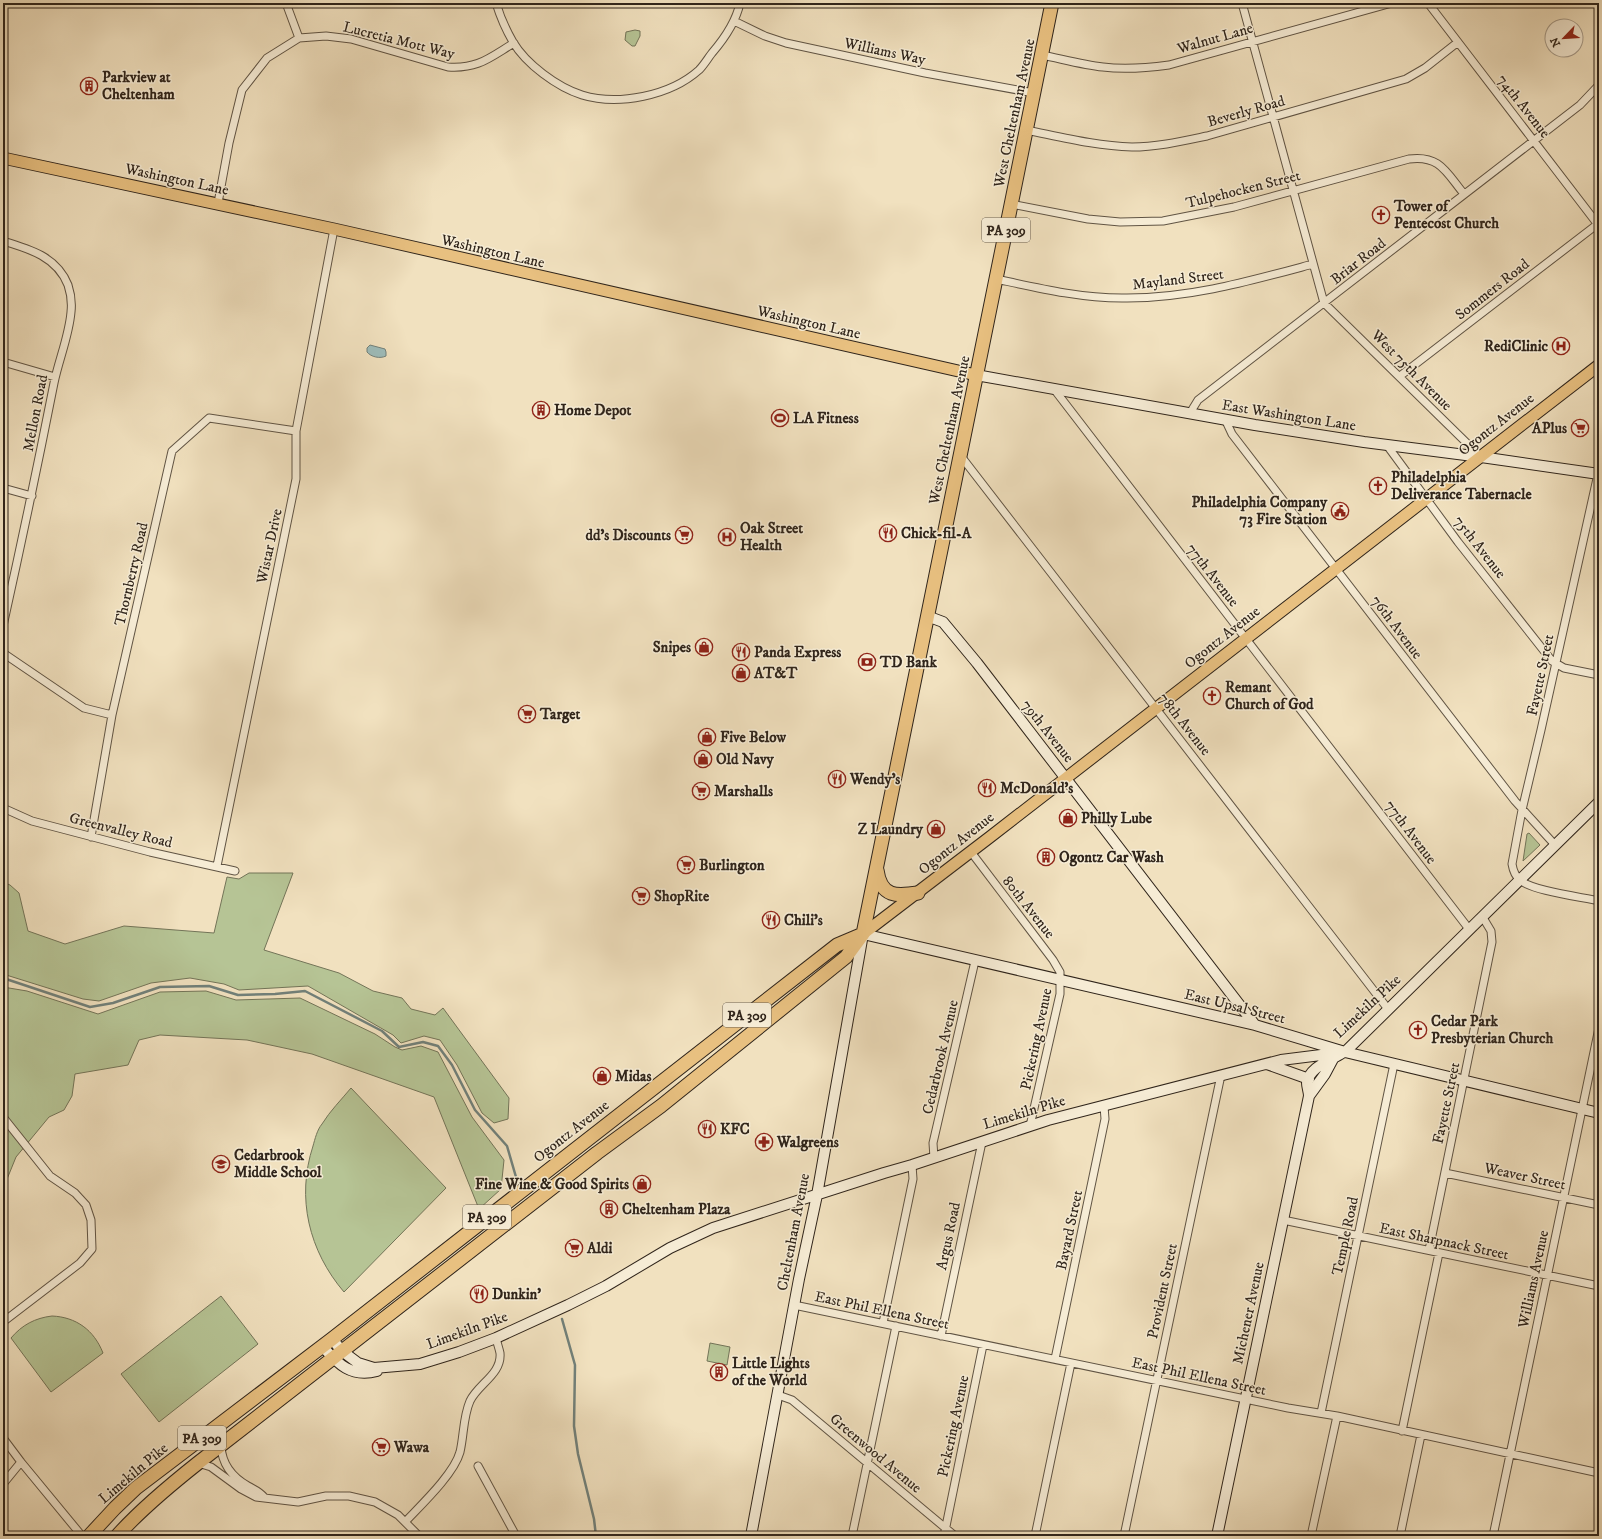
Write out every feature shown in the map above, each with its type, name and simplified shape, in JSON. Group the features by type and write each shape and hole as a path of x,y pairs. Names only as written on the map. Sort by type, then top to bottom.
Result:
{"highway":[{"name":"West Cheltenham Avenue","path":"863,934 1052,3"},
{"path":"877,869 881,884 891,894 897,896 918,893"},
{"name":"Ogontz Avenue","path":"327,1342 837,945 863,934"},
{"name":"Ogontz Avenue","path":"338,1355 736,1046 846,957 863,934"},
{"name":"Limekiln Pike","path":"89,1536 136,1488 327,1342"},
{"name":"PA 309","path":"117,1536 131,1520 160,1494 338,1355"}],"main road":[{"name":"Washington Lane","path":"3,158 218,203 976,375"},
{"name":"Ogontz Avenue","path":"863,934 1066,779 1599,365"}],"street":[{"path":"286,3 299,38"},
{"path":"496,3 501,19 514,43 535,67 556,82 582,95 612,100 643,97 672,87 699,70 718,46 734,21 740,3"},
{"path":"1242,3 1324,303"},
{"name":"Walnut Lane","path":"1042,55 1103,67 1133,69 1168,65 1392,3"},
{"name":"74th Avenue","path":"1428,3 1599,224"},
{"name":"Williams Way","path":"734,21 765,36 786,43 925,73 1034,92"},
{"name":"Lucretia Mott Way","path":"218,203 229,142 242,90 267,58 299,38 326,36 351,39 448,67 462,68 477,65 514,43"},
{"name":"Beverly Road","path":"1026,130 1090,143 1132,146 1153,145 1208,136 1406,79 1425,68 1458,42"},
{"name":"Briar Road","path":"1190,413 1198,400 1580,105 1599,85"},
{"name":"Tulpehocken Street","path":"1011,204 1088,219 1120,222 1163,221 1204,214 1418,157 1428,158 1437,163 1444,169 1464,194"},
{"name":"Sommers Road","path":"1400,376 1599,224"},
{"name":"Wistar Drive","path":"217,866 296,479 296,431 334,229"},
{"name":"Mellon Road","path":"3,241 41,254 55,266 68,285 72,300 71,314 55,377 32,496 3,626"},
{"name":"Mayland Street","path":"996,279 1082,295 1143,298 1205,291 1243,283 1313,264"},
{"name":"West 75th Avenue","path":"1324,303 1400,376 1480,457"},
{"path":"3,362 55,377"},
{"name":"East Washington Lane","path":"976,375 1225,420 1599,474"},
{"name":"77th Avenue","path":"1054,389 1469,929"},
{"name":"Thornberry Road","path":"92,837 112,715 172,451 209,418 296,431"},
{"name":"76th Avenue","path":"1225,420 1232,434 1522,810 1554,845"},
{"name":"75th Avenue","path":"1386,444 1426,499 1543,651 1555,664"},
{"name":"78th Avenue","path":"960,455 1388,1009"},
{"name":"Fayette Street","path":"1519,880 1513,869 1512,860 1522,810 1599,474"},
{"path":"3,488 32,496"},
{"name":"79th Avenue","path":"927,616 943,622 1255,1025"},
{"path":"3,653 84,708 112,715"},
{"path":"1555,664 1564,668 1599,675"},
{"name":"Limekiln Pike","path":"327,1342 338,1355 366,1367 382,1368 420,1364 459,1352 496,1338 568,1305 694,1236 713,1228 1030,1126 1280,1060 1344,1052 1599,802"},
{"name":"Greenvalley Road","path":"3,808 32,821 150,852 235,871"},
{"name":"80th Avenue","path":"971,852 1054,960 1060,972 1061,981"},
{"path":"1519,880 1533,887 1599,901"},
{"name":"Fayette Street","path":"1429,1250 1492,942 1489,927 1482,916"},
{"name":"East Upsal Street","path":"863,934 1255,1025 1344,1052 1599,1113"},
{"name":"Cheltenham Avenue","path":"751,1536 794,1305 817,1195 863,934"},
{"name":"Cedarbrook Avenue","path":"934,1158 933,1142 975,961"},
{"name":"Pickering Avenue","path":"1030,1126 1060,994 1061,981"},
{"name":"Williams Avenue","path":"1493,1536 1599,1028"},
{"name":"Michener Avenue","path":"1217,1536 1309,1096 1307,1083 1312,1073 1319,1066 1344,1052"},
{"name":"Michener Avenue","path":"1309,1096 1325,1074 1333,1059"},
{"path":"1267,1064 1309,1079"},
{"name":"Temple Road","path":"1321,1413 1394,1064"},
{"name":"Provident Street","path":"1124,1536 1221,1075"},
{"name":"Bayard Street","path":"1055,1360 1105,1119 1104,1106"},
{"path":"3,1117 50,1176 75,1193 86,1205 91,1220 92,1249 80,1263 3,1322"},
{"name":"Argus Road","path":"941,1336 982,1142"},
{"path":"883,1323 913,1179 912,1165"},
{"name":"Weaver Street","path":"1445,1173 1599,1205"},
{"name":"East Sharpnack Street","path":"1283,1220 1599,1286"},
{"path":"1402,1431 1439,1253"},
{"name":"East Phil Ellena Street","path":"794,1305 1157,1381 1336,1416 1599,1473"},
{"path":"852,1536 896,1326"},
{"path":"405,1522 446,1478 459,1453 465,1417 471,1400 483,1384 497,1370 500,1354 496,1338"},
{"name":"Pickering Avenue","path":"944,1536 983,1345"},
{"path":"1035,1536 1071,1363"},
{"name":"Greenwood Avenue","path":"778,1395 792,1400 955,1536"},
{"path":"1311,1536 1336,1416"},
{"path":"1400,1536 1421,1435"},
{"path":"3,1438 82,1536"},
{"path":"221,1446 222,1458 229,1471 248,1486 259,1491 264,1497"},
{"path":"3,1484 21,1462"},
{"path":"198,1463 211,1467 241,1489 256,1497 298,1502 326,1496 349,1496 375,1502 398,1515 419,1536"},
{"path":"478,1466 516,1536"}],"green space":[{"path":"635,30 640,31 640,36 635,46 632,46 625,40 626,32"},
{"path":"1529,833 1540,845 1523,861 1527,834"},
{"path":"249,873 293,873 264,950 339,973 373,991 402,998 411,1009 435,1015 443,1008 509,1098 508,1119 494,1123 482,1113 457,1065 440,1040 424,1036 401,1043 393,1035 308,986 239,990 224,984 190,978 151,983 99,1001 83,999 3,974 3,882 10,885 19,893 28,931 65,944 124,926 214,933 227,877 239,879"},
{"path":"3,987 27,991 98,1014 160,992 206,991 236,1000 300,998 375,1034 402,1050 421,1046 438,1052 472,1117 504,1160 501,1189 479,1209 434,1097 312,1054 247,1040 160,1035 139,1040 128,1065 75,1074 72,1096 64,1110 49,1117 16,1157 3,1189"},
{"path":"351,1088 446,1188 344,1292 322,1259 314,1241 306,1204 306,1185 308,1166 319,1129 328,1115"},
{"path":"221,1296 258,1344 159,1422 121,1374"},
{"path":"52,1316 69,1319 83,1326 95,1338 103,1353 51,1392 11,1338 29,1323 40,1318"},
{"path":"710,1343 730,1347 727,1365 707,1361"}],"water":[{"path":"370,345 385,349 386,356 378,357 369,354 367,352 367,348"}],"waterway":[{"path":"3,978 90,1007 113,1003 160,987 209,986 238,995 275,994 305,991 382,1031 399,1047 423,1042 438,1046 452,1065 475,1110 507,1146 516,1177"},
{"path":"562,1319 575,1365 574,1426 578,1454 594,1519 596,1536"}],"place":[{"name":"Parkview at Cheltenham","path":"89,86"},
{"name":"Tower of Pentecost Church","path":"1381,215"},
{"name":"RediClinic","path":"1561,346"},
{"name":"Home Depot","path":"541,410"},
{"name":"LA Fitness","path":"780,418"},
{"name":"APlus","path":"1580,428"},
{"name":"Philadelphia Deliverance Tabernacle","path":"1378,486"},
{"name":"Philadelphia Company 73 Fire Station","path":"1340,511"},
{"name":"Chick-fil-A","path":"888,533"},
{"name":"dd's Discounts","path":"684,535"},
{"name":"Oak Street Health","path":"727,537"},
{"name":"Snipes","path":"704,647"},
{"name":"Panda Express","path":"741,652"},
{"name":"TD Bank","path":"867,662"},
{"name":"AT&T","path":"741,673"},
{"name":"Remant Church of God","path":"1212,696"},
{"name":"Target","path":"527,714"},
{"name":"Five Below","path":"707,737"},
{"name":"Old Navy","path":"703,759"},
{"name":"Wendy's","path":"837,779"},
{"name":"McDonald's","path":"987,788"},
{"name":"Marshalls","path":"701,791"},
{"name":"Philly Lube","path":"1068,818"},
{"name":"Z Laundry","path":"936,829"},
{"name":"Ogontz Car Wash","path":"1046,857"},
{"name":"Burlington","path":"686,865"},
{"name":"ShopRite","path":"641,896"},
{"name":"Chili's","path":"771,920"},
{"name":"Cedar Park Presbyterian Church","path":"1418,1030"},
{"name":"Midas","path":"602,1076"},
{"name":"KFC","path":"707,1129"},
{"name":"Walgreens","path":"764,1142"},
{"name":"Cedarbrook Middle School","path":"221,1164"},
{"name":"Fine Wine & Good Spirits","path":"642,1184"},
{"name":"Cheltenham Plaza","path":"609,1209"},
{"name":"Aldi","path":"574,1248"},
{"name":"Dunkin'","path":"479,1294"},
{"name":"Little Lights of the World","path":"719,1372"},
{"name":"Wawa","path":"381,1447"}]}
